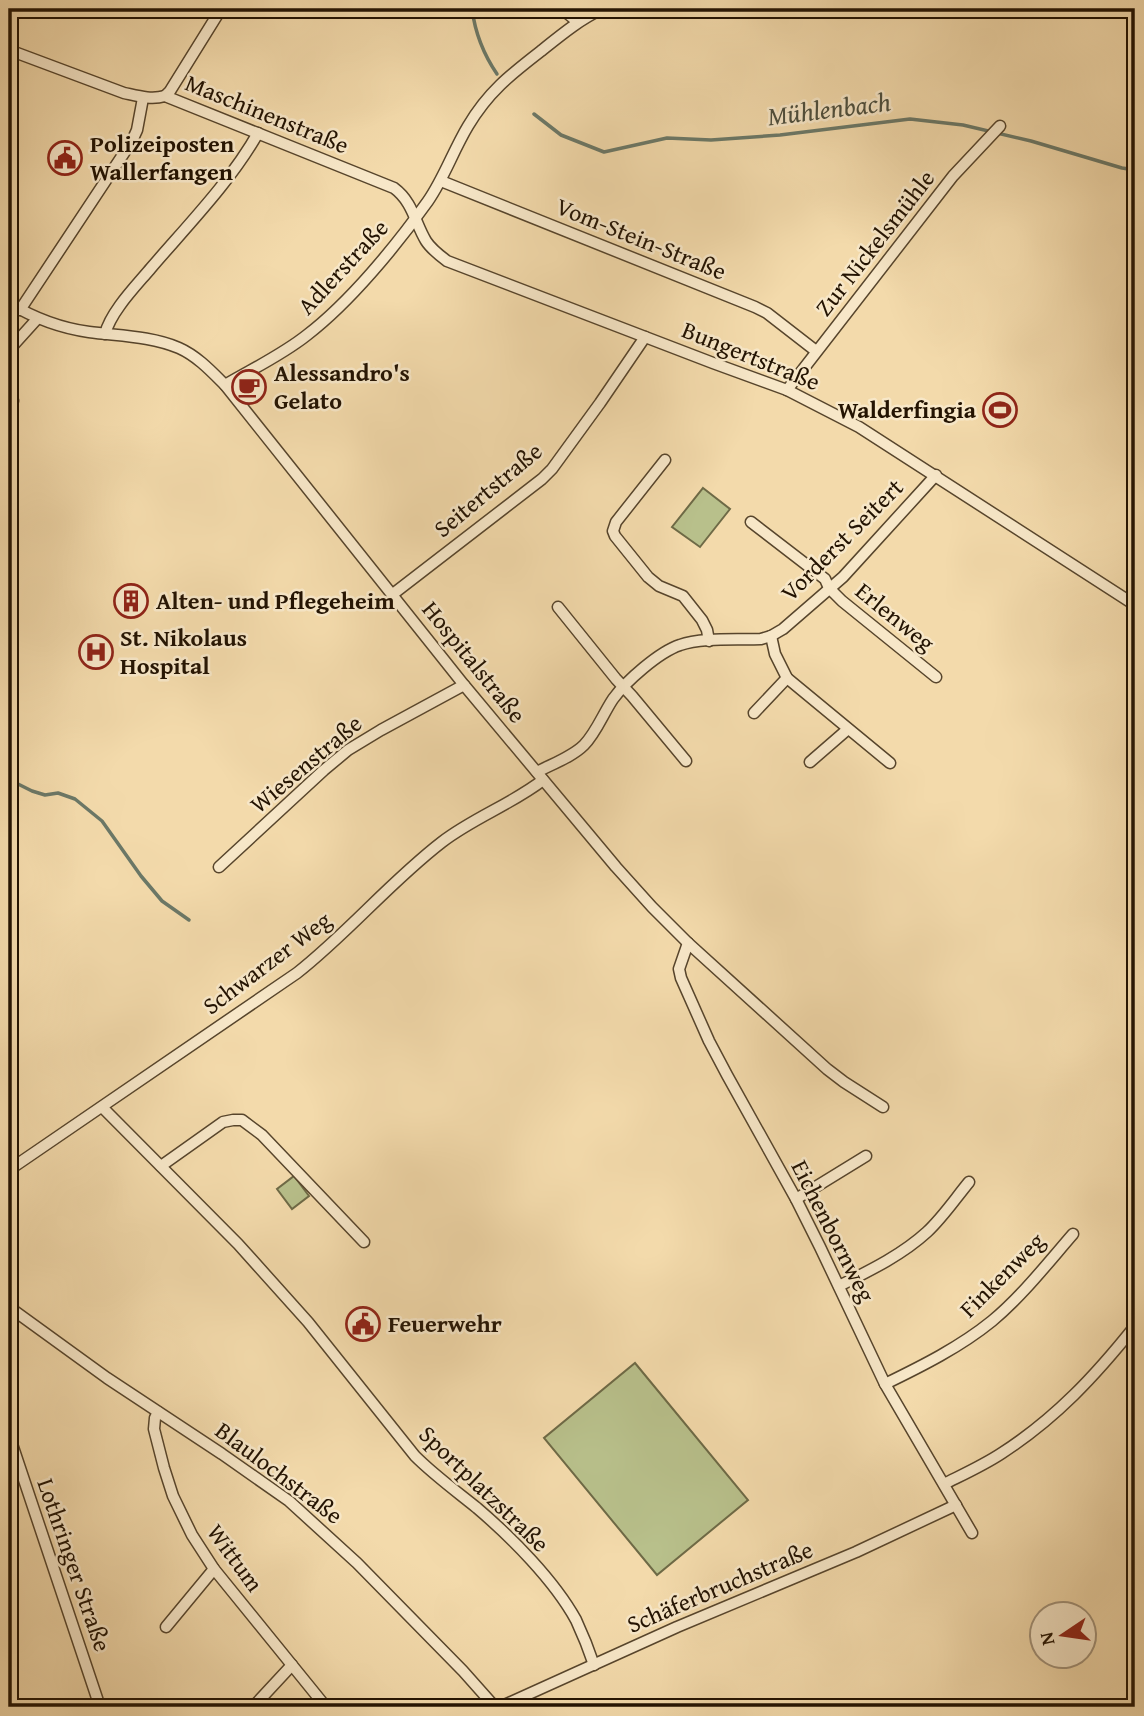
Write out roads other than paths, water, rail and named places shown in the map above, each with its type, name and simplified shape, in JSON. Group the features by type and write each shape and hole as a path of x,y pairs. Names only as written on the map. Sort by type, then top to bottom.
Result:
{"street":[{"path":"165,96 221,9"},
{"path":"562,9 578,22"},
{"name":"Adlerstraße","path":"225,385 295,343 323,322 374,270 416,217 441,181 466,129 487,97 512,73 578,22 602,9"},
{"name":"Maschinenstraße","path":"9,50 104,87 143,98 165,96 394,188 402,194 416,217"},
{"path":"20,310 132,141 137,130 143,98"},
{"name":"Zur Nickelsmühle","path":"787,390 953,176 1000,126"},
{"path":"105,334 111,320 131,291 235,168 258,133"},
{"name":"Vom-Stein-Straße","path":"441,181 755,307 767,313 816,351"},
{"name":"Bungertstraße","path":"416,217 428,243 447,261 787,390 859,427 1135,605"},
{"name":"Hospitalstraße","path":"9,303 37,319 65,327 152,340 181,349 207,367 225,385 464,685 652,907 827,1069 883,1107"},
{"path":"9,350 37,319"},
{"name":"Seitertstraße","path":"393,594 552,469 645,337"},
{"path":"665,460 615,522 613,531 648,578 683,596 702,620 709,641"},
{"name":"Vorderst Seitert","path":"771,636 783,629 843,577 936,475"},
{"name":"Erlenweg","path":"751,522 825,579 829,588 842,601 936,677"},
{"path":"558,607 687,761"},
{"path":"540,776 582,747 623,686 670,650 693,642 761,639 771,636 775,654 787,678 890,762"},
{"path":"754,713 787,678"},
{"name":"Wiesenstraße","path":"219,867 348,750 464,685"},
{"path":"810,762 848,729"},
{"name":"Schwarzer Weg","path":"9,1170 317,957 400,877 444,840 522,795 540,776"},
{"name":"Eichenbornweg","path":"688,943 679,969 681,978 721,1064 796,1199 886,1384 972,1533"},
{"name":"Sportplatzstraße","path":"102,1107 238,1244 308,1322 415,1456 508,1537 540,1572 566,1604 594,1665"},
{"path":"161,1166 223,1122 242,1120 262,1135 364,1242"},
{"path":"796,1199 866,1156"},
{"path":"839,1286 884,1262 921,1237 969,1182"},
{"name":"Finkenweg","path":"886,1384 940,1355 992,1321 1073,1234"},
{"name":"Blaulochstraße","path":"9,1307 107,1378 289,1502 412,1619 495,1707"},
{"path":"944,1484 1000,1454 1047,1420 1087,1383 1135,1326"},
{"name":"Wittum","path":"158,1412 154,1429 164,1468 173,1496 192,1535 214,1569 327,1707"},
{"name":"Lothringer Straße","path":"9,1435 100,1707"},
{"name":"Schäferbruchstraße","path":"500,1707 677,1627 856,1552 956,1505"},
{"path":"166,1627 214,1569"},
{"path":"253,1707 292,1665"}],"waterway":[{"name":"Mühlenbach","path":"472,9 481,43 497,74"},
{"name":"Mühlenbach","path":"534,114 561,135 604,152 667,138 711,140 780,135 910,119 963,125 1135,170"},
{"path":"9,775 16,783 32,791 45,795 58,793 75,799 102,821 162,901 189,920"}],"place":[{"name":"Polizeiposten Wallerfangen","path":"65,158"},
{"name":"Alessandro's Gelato","path":"249,387"},
{"name":"Walderfingia","path":"1000,410"},
{"name":"Alten- und Pflegeheim","path":"131,601"},
{"name":"St. Nikolaus Hospital","path":"96,652"},
{"name":"Feuerwehr","path":"363,1324"}]}
